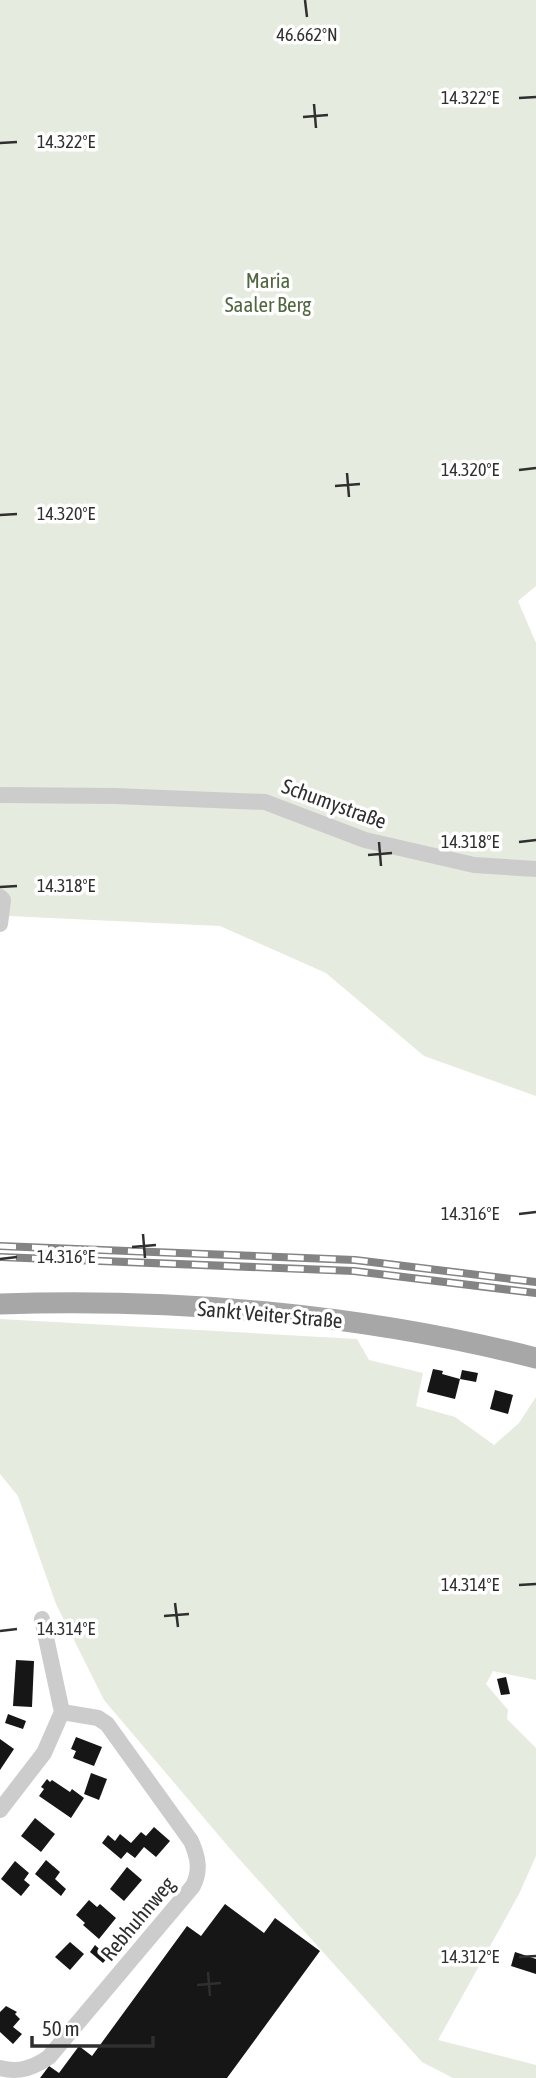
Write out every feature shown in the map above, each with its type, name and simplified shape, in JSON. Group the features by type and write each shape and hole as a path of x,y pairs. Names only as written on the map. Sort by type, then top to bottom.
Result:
{"main road":[{"name":"Sankt Veiter Straße","path":"0,1304 111,1304 274,1313 430,1334 536,1357"}],"street":[{"name":"Schumystraße","path":"0,795 265,802 365,840 474,866 536,869"},
{"path":"0,897 3,900 0,924"},
{"path":"0,1810 44,1753 62,1712 41,1619"},
{"name":"Rebhuhnweg","path":"0,2068 22,2070 36,2066 48,2057 193,1886 198,1875 198,1864 191,1841 107,1724 98,1718 62,1712"}],"green space":[{"name":"Maria Saaler Berg","path":"0,0 536,0 536,586 518,601 536,643 536,1096 424,1056 326,973 220,926 9,916 0,906"},
{"path":"0,1319 357,1339 369,1360 423,1373 416,1406 455,1417 494,1445 519,1423 536,1397 536,1680 493,1671 486,1684 508,1710 507,1719 536,1748 536,1856 519,1894 438,2040 536,2065 536,2078 453,2078 422,2062 232,1851 104,1700 56,1604 18,1496 0,1474"}],"building":[{"path":"433,1369 460,1379 455,1399 427,1392"},
{"path":"462,1370 478,1373 476,1382 460,1379"},
{"path":"495,1390 513,1395 508,1414 490,1409"},
{"path":"16,1660 34,1661 32,1707 13,1706"},
{"path":"506,1677 510,1694 501,1695 497,1679"},
{"path":"8,1714 26,1721 23,1729 5,1723"},
{"path":"76,1737 102,1747 94,1766 73,1758 76,1751 71,1749"},
{"path":"0,1739 14,1749 0,1770"},
{"path":"91,1773 107,1779 99,1800 84,1794"},
{"path":"47,1779 70,1792 72,1789 84,1798 71,1818 39,1796"},
{"path":"35,1818 55,1834 41,1852 21,1836"},
{"path":"154,1827 170,1841 156,1857 144,1847 135,1858 127,1852 121,1859 102,1843 108,1835 115,1841 120,1834 131,1843 141,1832 146,1836"},
{"path":"46,1860 60,1872 55,1879 66,1889 61,1896 35,1874"},
{"path":"15,1861 29,1873 24,1880 30,1885 21,1896 1,1879"},
{"path":"127,1867 142,1880 124,1901 110,1889"},
{"path":"89,1900 97,1907 100,1904 116,1918 99,1939 76,1915"},
{"path":"225,1904 264,1933 275,1918 320,1951 227,2078 40,2078 49,2066 59,2073 79,2046 92,2056 187,1926 201,1936"},
{"path":"70,1942 84,1954 70,1970 55,1957"},
{"path":"95,1945 108,1957 103,1963 90,1952"},
{"path":"515,1952 536,1959 536,1974 511,1966"},
{"path":"6,2006 17,2012 15,2014 20,2019 13,2027 22,2034 13,2044 0,2032 0,2012"}],"railway":[{"path":"0,1246 355,1260 536,1282"},
{"path":"0,1257 354,1271 536,1293"}]}
